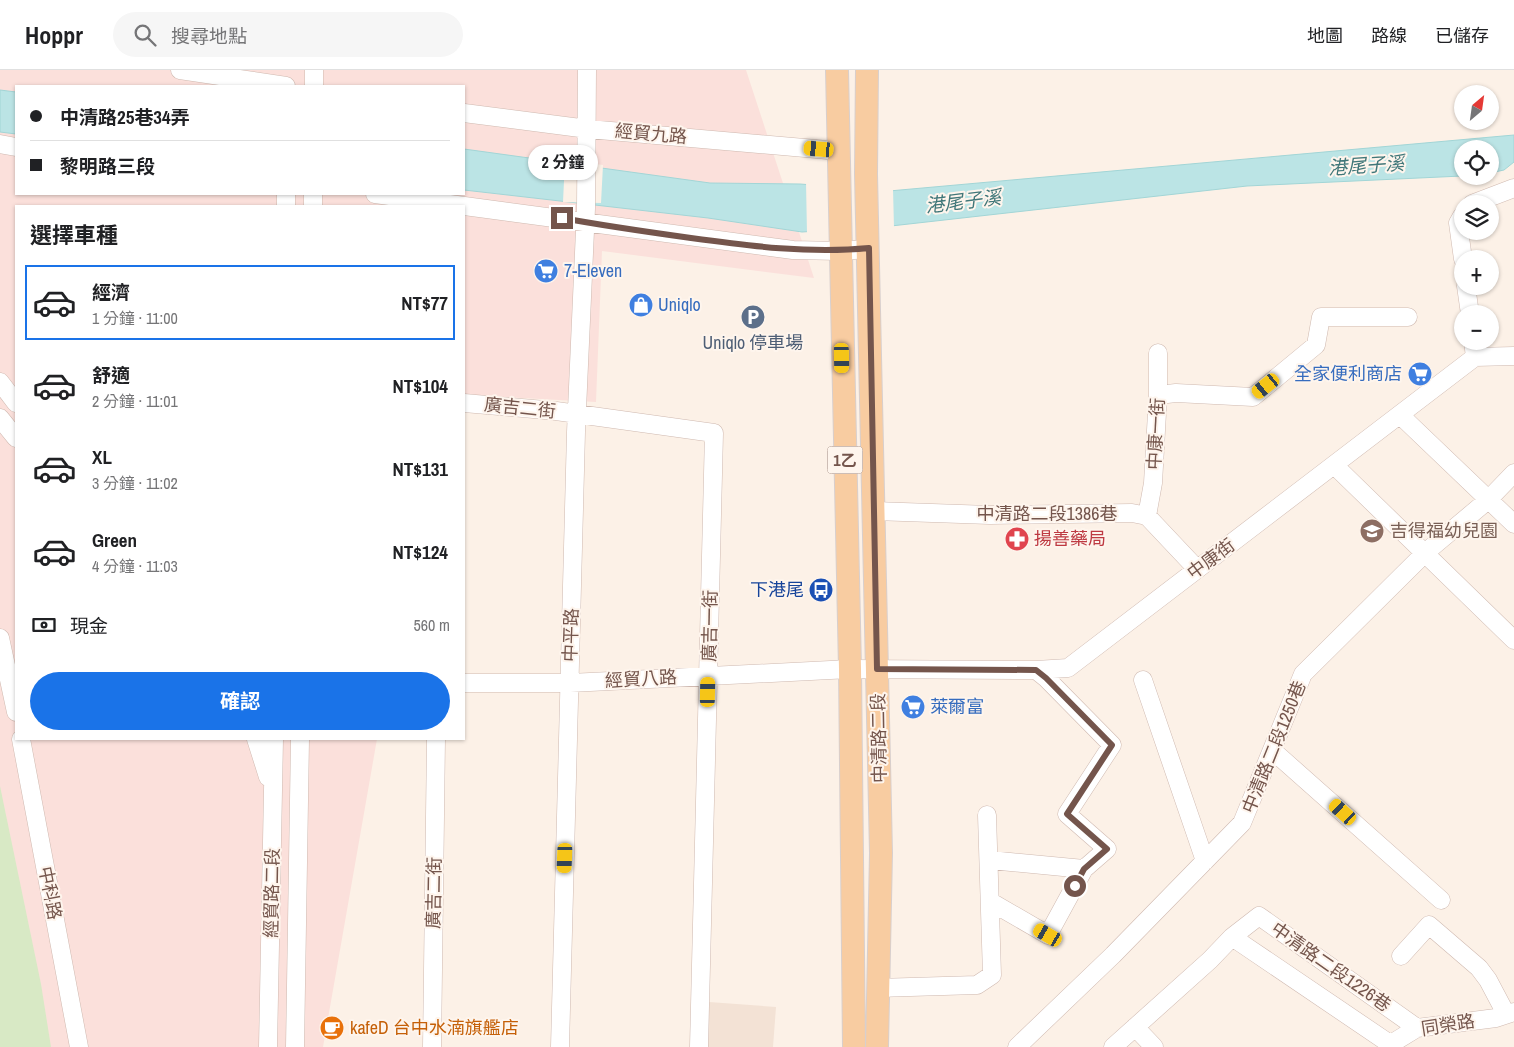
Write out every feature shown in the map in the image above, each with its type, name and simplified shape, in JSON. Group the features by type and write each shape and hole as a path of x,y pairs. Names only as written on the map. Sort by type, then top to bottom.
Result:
{"main road":[{"name":"1乙","path":"837,70 840,173 839,251"},
{"name":"1乙","path":"867,70 866,174 869,248"},
{"name":"中清路二段","path":"869,248 881,853 877,1047"},
{"name":"中清路二段","path":"839,251 850,668 854,1047"}],"street":[{"path":"180,70 280,85"},
{"path":"287,85 288,70"},
{"path":"314,70 314,85"},
{"name":"中平路","path":"560,1047 577,414 586,215 587,70"},
{"name":"經貿九路","path":"465,113 588,137 839,151"},
{"path":"0,144 15,147"},
{"path":"1496,195 1514,188"},
{"path":"385,195 586,215 744,244 793,250 839,251 869,248"},
{"path":"1158,395 1176,393 1253,397 1316,345 1321,317 1408,318"},
{"name":"中康街","path":"877,669 1036,670 1068,668 1400,415 1473,350"},
{"name":"中康街","path":"1480,350 1514,356"},
{"name":"中康一街","path":"1147,516 1153,483 1158,395 1158,353"},
{"path":"0,382 15,402"},
{"name":"廣吉二街","path":"465,403 577,414"},
{"name":"廣吉一街","path":"577,414 714,433 699,1047"},
{"path":"1400,415 1514,524"},
{"path":"1334,464 1514,640"},
{"name":"中清路二段1250巷","path":"1017,1047 1113,955 1242,823 1303,674 1426,552 1488,500 1514,473"},
{"name":"中清路二段1386巷","path":"874,511 990,515 1132,513 1147,516"},
{"path":"1147,516 1197,570"},
{"path":"0,638 15,707"},
{"name":"經貿八路","path":"465,684 570,682 850,668 877,669"},
{"path":"991,902 1048,935 1084,869 1107,849 1067,814 1112,745 1036,670"},
{"path":"1142,680 1205,862"},
{"name":"中科路","path":"21,740 79,1047"},
{"path":"256,740 274,797"},
{"name":"經貿路二段","path":"268,1047 274,740"},
{"name":"經貿路二段","path":"295,1047 300,740"},
{"name":"廣吉二街","path":"432,1047 436,740"},
{"path":"1272,750 1442,900"},
{"path":"877,988 977,985 992,975 990,860 987,815"},
{"path":"990,860 1084,869"},
{"name":"中清路二段1226巷","path":"1113,1047 1210,960 1232,937 1259,916 1417,1028"},
{"path":"1401,956 1428,925 1479,968 1510,1013"},
{"path":"1232,937 1388,1046"},
{"name":"同榮路","path":"1388,1046 1417,1028 1496,1018 1510,1013"},
{"path":"1135,1027 1154,1047"}],"shaded area":[{"path":"0,70 746,70 814,278 602,251 596,402 465,395 465,205 15,205 15,740 377,740 323,1047 0,1047"},
{"path":"709,1002 776,1007 773,1047 706,1047"}],"green space":[{"path":"0,786 41,984 51,1047 0,1047"}],"water":[{"path":"0,90 15,92 15,134 0,132"},
{"path":"1514,135 1514,162 1504,170 1499,171 1499,140 1458,140"},
{"name":"港尾子溪","path":"1454,140 1454,176 1247,186 891,226 802,232 708,218 465,190 465,149 710,183 800,184 889,191"}],"pier":[{"path":"565,160 603,165 601,203 563,202"},
{"path":"806,182 893,189 894,228 807,234"}],"place":[{"name":"7-Eleven","path":"546,271"},
{"name":"Uniqlo","path":"641,305"},
{"name":"Uniqlo 停車場","path":"753,317"},
{"name":"全家便利商店","path":"1420,374"},
{"name":"吉得福幼兒園","path":"1372,531"},
{"name":"揚善藥局","path":"1017,539"},
{"name":"下港尾","path":"821,590"},
{"name":"萊爾富","path":"913,707"},
{"name":"kafeD 台中水湳旗艦店","path":"332,1028"}],"route":[{"path":"562,218 630,230 793,250 824,249 839,251 869,248 877,669 1036,670 1112,745 1067,814 1107,849 1084,869 1075,886"}]}
